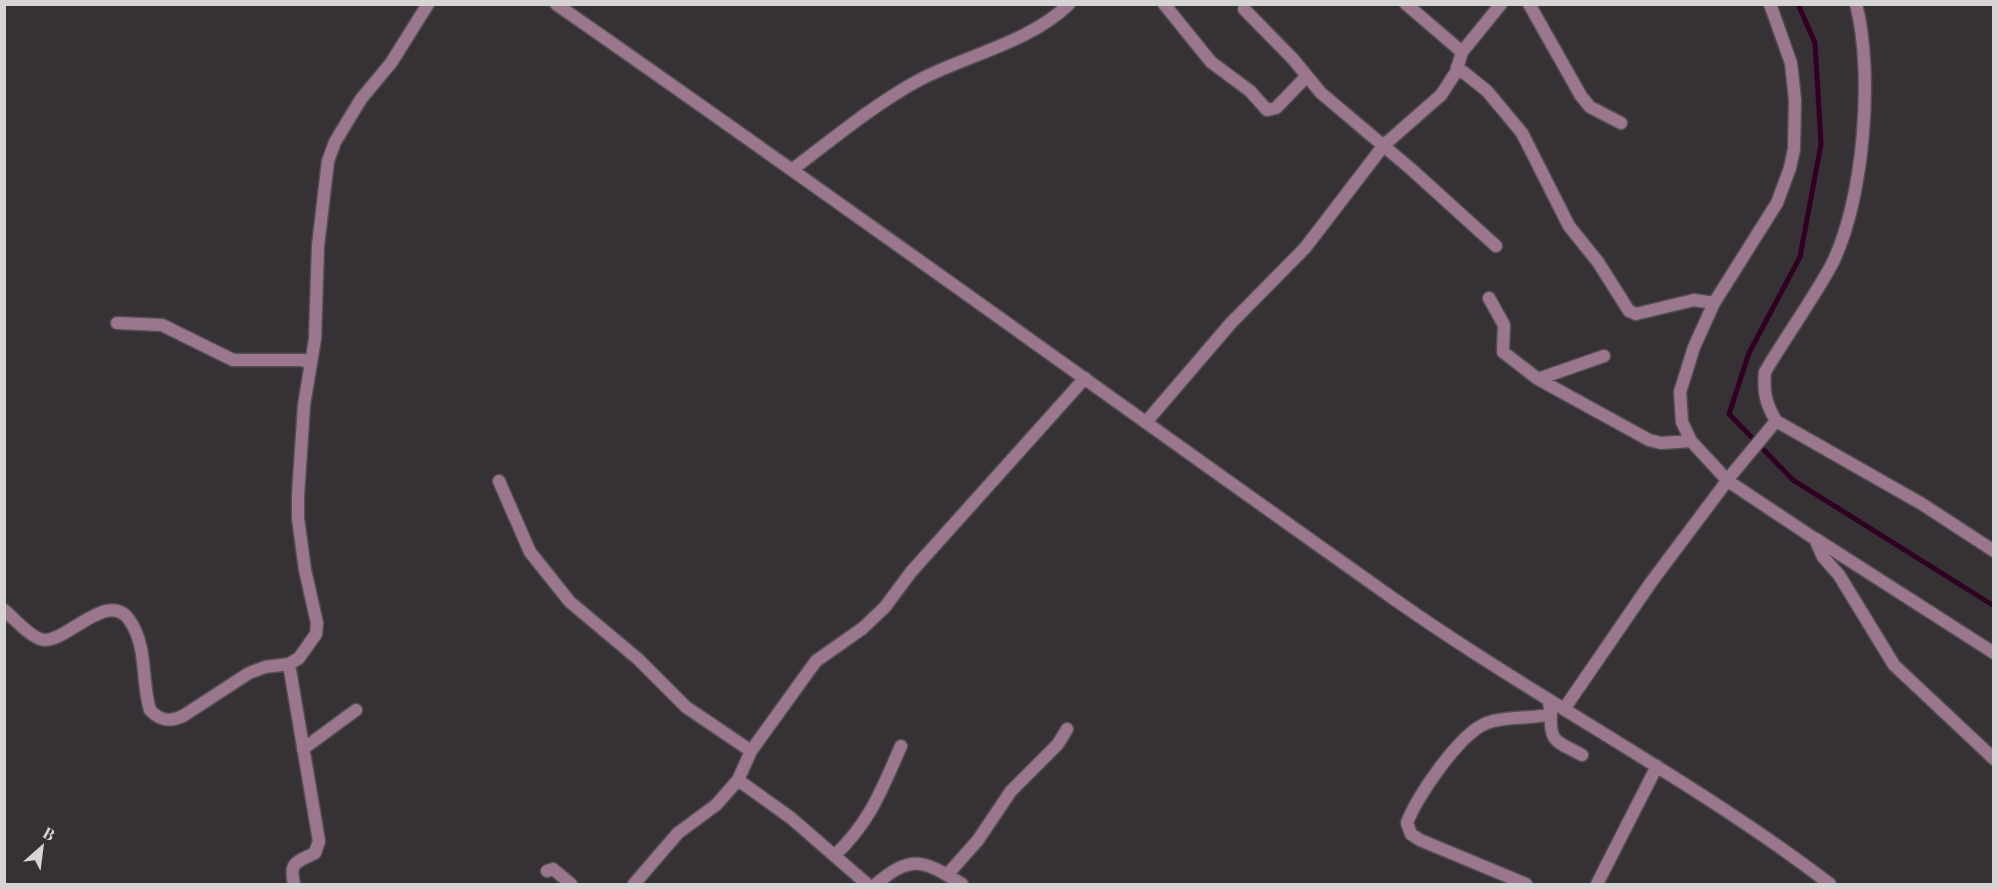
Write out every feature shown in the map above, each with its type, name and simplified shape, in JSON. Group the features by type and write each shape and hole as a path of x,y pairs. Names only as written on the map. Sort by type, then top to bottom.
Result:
{"street":[{"path":"4,610 35,636 50,640 97,614 118,611 124,615 130,621 140,644 150,710 156,717 164,720 174,720 183,716 249,673 266,667 289,664 310,645 316,634 317,623 298,518 304,405 315,339 318,246 328,161 335,142 361,99 391,63 428,4"},
{"path":"556,4 793,169 1396,600 1548,699 1657,766 1830,885"},
{"path":"793,169 901,91 945,67 1046,24 1069,4"},
{"path":"1164,4 1211,62 1250,91 1267,110 1276,108 1305,77"},
{"path":"1406,4 1462,52"},
{"path":"1147,422 1231,323 1305,248 1384,146 1404,125 1433,104 1457,67 1462,52 1501,4"},
{"path":"1529,4 1581,96 1590,107 1621,123"},
{"path":"1770,4 1791,63 1795,100 1794,149 1777,202 1714,303 1686,368 1680,392 1682,422 1691,441 1730,477 1815,538 1994,653"},
{"path":"1856,4 1862,26 1863,97 1862,151 1854,193 1843,239 1832,264 1765,372 1763,388 1766,404 1773,424 1922,504 1992,547"},
{"path":"1244,9 1293,59 1305,77 1331,102 1496,246"},
{"path":"1457,67 1487,91 1522,133 1569,226 1598,262 1629,311 1636,314 1694,300 1714,303"},
{"path":"1489,298 1504,325 1503,352 1538,379 1649,440 1661,443 1691,441"},
{"path":"117,323 162,325 233,360 303,360 310,364"},
{"path":"1538,379 1604,356"},
{"path":"634,885 678,833 716,805 738,780 751,751 816,661 863,628 885,607 911,572 1085,378"},
{"path":"1564,709 1640,597 1773,424"},
{"path":"499,482 530,552 570,602 638,659 687,707 751,751"},
{"path":"1815,538 1823,557 1839,576 1894,665 1994,759"},
{"path":"289,664 319,846 315,853 293,865 291,870 294,885"},
{"path":"1548,699 1551,712 1551,735 1582,755"},
{"path":"303,749 356,710"},
{"path":"1526,885 1420,840 1411,834 1407,823 1442,764 1482,724 1551,712"},
{"path":"946,875 978,840 1011,791 1058,744 1067,729"},
{"path":"835,855 860,829 868,817 901,746"},
{"path":"1597,885 1657,766"},
{"path":"738,780 765,797 835,855 867,885"},
{"path":"876,885 900,865 911,862 946,875 962,885"},
{"path":"547,871 553,869 572,885"}],"waterway":[{"path":"1798,4 1815,43 1821,144 1800,257 1749,353 1729,414 1793,480 1994,606"}]}
